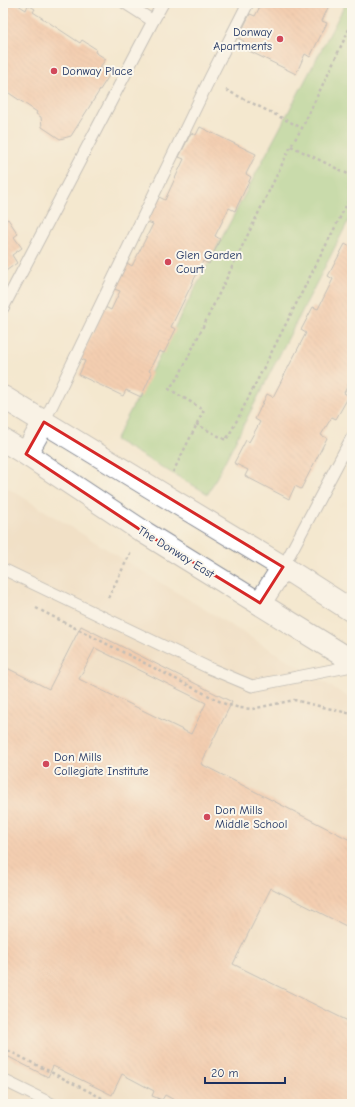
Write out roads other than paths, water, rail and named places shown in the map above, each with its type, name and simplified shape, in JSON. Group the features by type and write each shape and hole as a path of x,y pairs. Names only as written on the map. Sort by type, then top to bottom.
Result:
{"street":[{"path":"3,397 283,567 352,611"},
{"path":"26,454 44,422"},
{"name":"The Donway East","path":"3,440 142,531 352,661"},
{"path":"260,603 283,567"}],"lane":[{"path":"125,3 153,21"},
{"path":"3,308 163,3"},
{"path":"44,422 210,78 248,3"},
{"path":"283,567 352,437"},
{"path":"3,569 209,668 252,686 352,666"},
{"path":"3,1080 52,1104"}],"place":[{"name":"Donway Apartments","path":"280,39"},
{"name":"Donway Place","path":"54,71"},
{"name":"Glen Garden Court","path":"168,262"},
{"name":"Don Mills Collegiate Institute","path":"46,764"},
{"name":"Don Mills Middle School","path":"207,817"}]}
